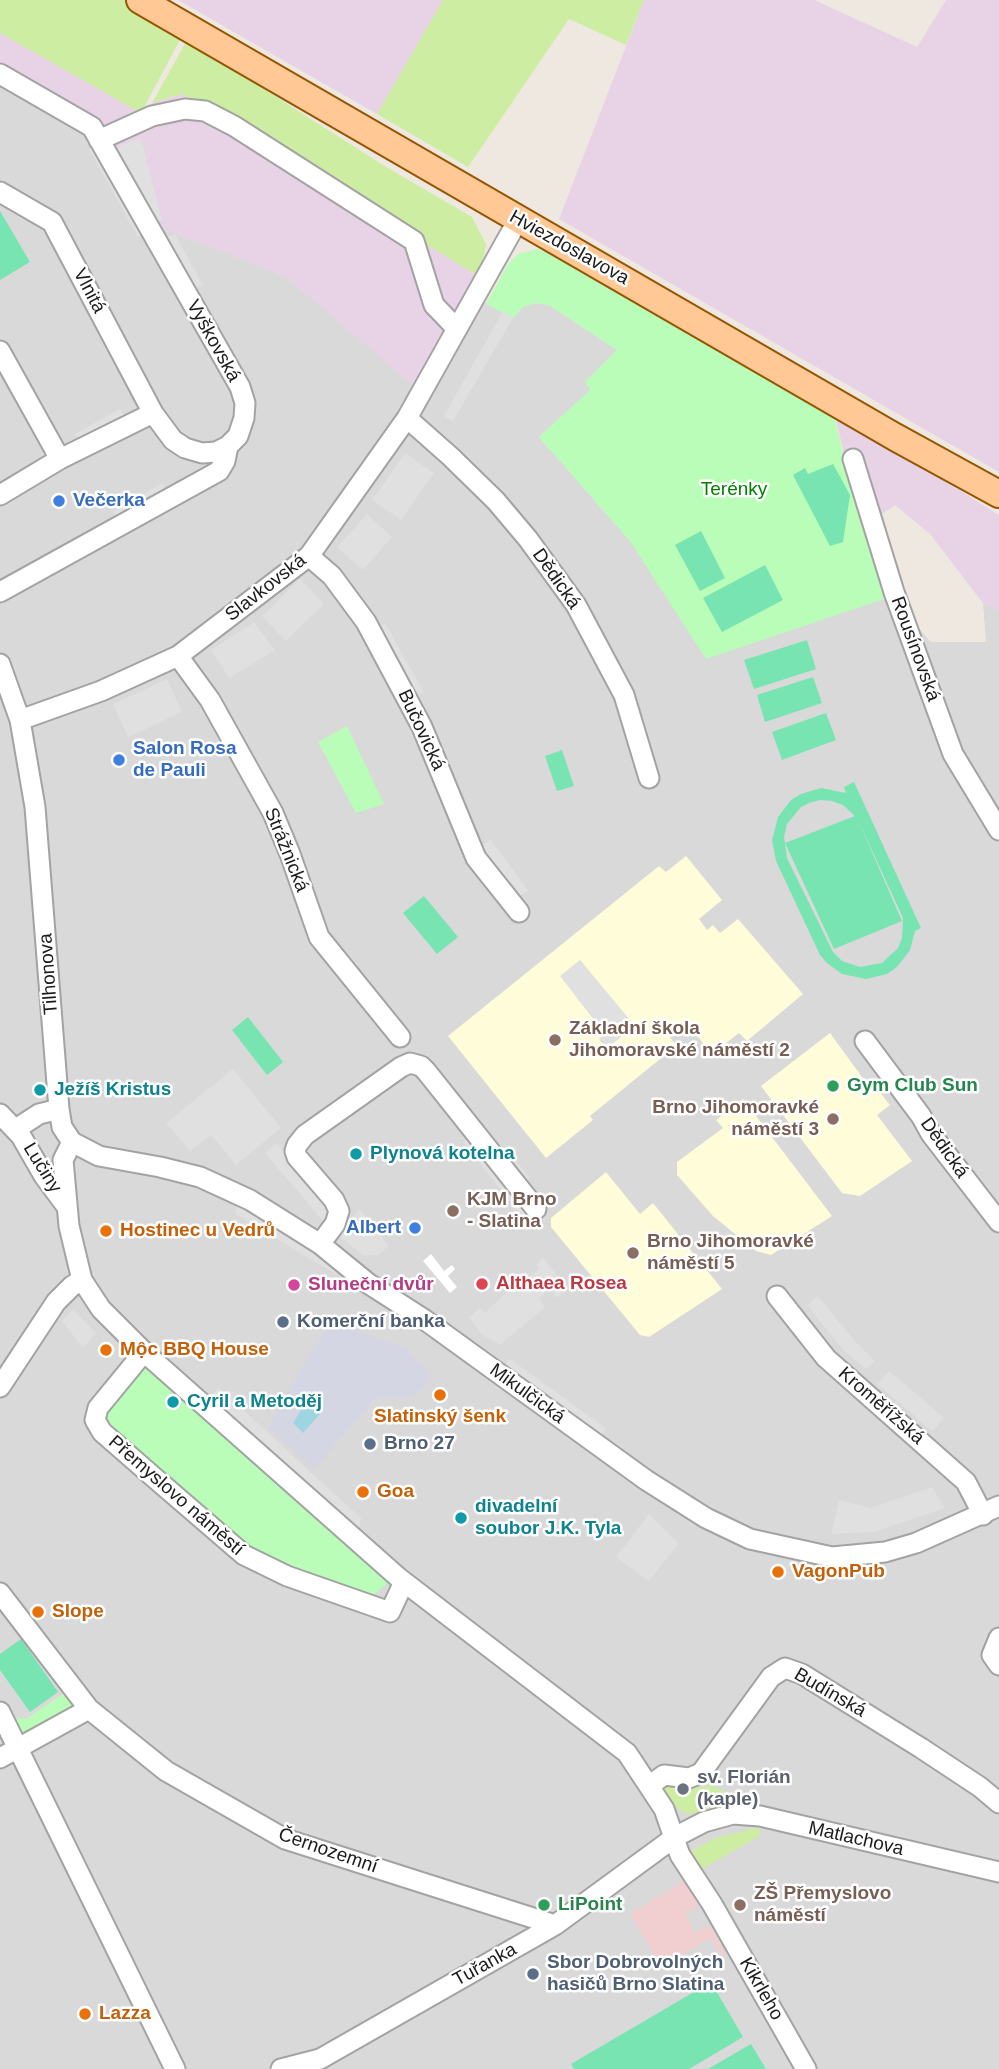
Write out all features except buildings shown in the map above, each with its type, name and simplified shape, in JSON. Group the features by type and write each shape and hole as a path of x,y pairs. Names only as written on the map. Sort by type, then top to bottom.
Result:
{"main road":[{"name":"Hviezdoslavova","path":"140,0 895,437 999,494"}],"street":[{"name":"Vyškovská","path":"0,74 92,127 240,387 245,403 244,418 238,436 228,446 225,461 219,471 0,592"},
{"path":"99,140 152,116 185,108 205,111 234,126 414,241 434,305 457,329"},
{"name":"Vlnitá","path":"0,192 52,222 153,413 173,440 185,448 202,453 216,452 228,446"},
{"name":"Slavkovská","path":"20,720 101,691 178,656 309,556 407,418 518,220"},
{"path":"0,351 60,459"},
{"path":"0,495 60,459 153,413"},
{"name":"Dědická","path":"407,418 496,501 576,606 624,695 649,778"},
{"name":"Rousínovská","path":"853,459 894,592 953,754 999,830"},
{"name":"Bučovická","path":"309,556 332,576 366,622 422,727 476,858 519,912"},
{"name":"Strážnická","path":"178,656 210,700 273,813 319,937 400,1037"},
{"name":"Tilhonova","path":"0,664 20,720 36,821 59,1110 62,1127 72,1142"},
{"name":"Dědická","path":"865,1041 999,1222"},
{"path":"320,1244 337,1220 339,1211 334,1200 297,1157 297,1145 305,1135 401,1067 411,1063 426,1071 536,1209"},
{"name":"Lučiny","path":"16,1129 39,1114 59,1110"},
{"name":"Lučiny","path":"0,1114 16,1129 44,1177 67,1208"},
{"path":"72,1142 63,1160 67,1208 82,1280 101,1309 144,1352 404,1582 624,1749 664,1809 675,1837"},
{"name":"Mikulčická","path":"72,1142 99,1156 174,1170 212,1182 250,1200 320,1244 369,1284 425,1320 646,1480 706,1518 750,1539 832,1557 885,1552 916,1543 991,1511"},
{"path":"0,1387 56,1302 82,1280"},
{"name":"Kroměřížská","path":"777,1296 826,1358 966,1482 991,1511"},
{"name":"Přemyslovo náměstí","path":"144,1352 98,1408 95,1420 102,1432 156,1480 244,1555 287,1576 390,1612 404,1582"},
{"name":"Černozemní","path":"0,1593 89,1709 166,1771 285,1839 555,1926"},
{"path":"999,1638 992,1654 999,1665"},
{"name":"Budínská","path":"649,1786 664,1775 689,1778 701,1773 771,1677 785,1668 803,1674 921,1748 980,1787 999,1803"},
{"path":"8,1754 89,1709"},
{"path":"0,1712 8,1754 175,2069"},
{"name":"Matlachova","path":"675,1837 704,1822 733,1814 760,1816 999,1872"},
{"name":"Tuřanka","path":"281,2069 320,2059 555,1926 675,1837"},
{"name":"Kikrleho","path":"675,1837 680,1856 712,1904 806,2069"}],"shaded area":[{"path":"178,0 443,0 377,114"},
{"path":"644,0 814,0 917,47 946,0 999,0 999,472 559,219"},
{"path":"0,33 141,113 152,103 182,94 476,275 486,304 426,396 285,276 160,227 81,126 0,79"},
{"path":"0,79 81,126 160,227 285,276 426,395 486,304 503,311 536,303 549,305 617,350 586,382 591,390 539,437 630,541 890,597 931,642 986,642 983,603 999,610 999,2069 0,2069"},
{"path":"141,138 162,220 154,224 113,148"},
{"path":"97,144 148,231 138,237 89,149"},
{"path":"175,234 203,285 191,291 163,239"},
{"path":"503,311 513,318 453,421 444,416"},
{"path":"120,409 126,419 80,444 75,434"},
{"path":"834,412 999,515 999,610 983,603 930,534 895,505 862,528"},
{"path":"405,453 434,473 401,520 372,500"},
{"path":"163,483 164,494 113,522 114,510"},
{"path":"367,514 392,537 363,570 337,547"},
{"path":"300,579 324,604 286,641 262,616"},
{"path":"254,622 275,650 229,678 211,650"},
{"path":"385,623 424,692 416,697 377,627"},
{"path":"167,679 182,712 128,737 113,704"},
{"path":"491,840 528,890 519,897 496,869 482,845"},
{"path":"686,856 722,900 699,919 707,930 713,925 720,933 738,919 803,994 747,1041 739,1033 712,1054 687,1023 670,1037 676,1046 590,1116 593,1120 546,1158 448,1036 659,866 666,872"},
{"path":"580,960 635,1026 606,1049 599,1039 604,1033 560,976"},
{"name":"Brno Jihomoravké náměstí 3","path":"830,1033 870,1088 874,1085 890,1105 877,1115 912,1161 860,1196 842,1193 761,1086"},
{"path":"233,1069 281,1128 236,1165 211,1135 190,1151 166,1123"},
{"path":"743,1099 832,1216 771,1255 756,1251 713,1216 677,1175 677,1162 723,1128 716,1120"},
{"path":"471,1136 493,1163 508,1151 530,1178 515,1190 536,1217 528,1224 463,1142"},
{"path":"276,1143 330,1205 332,1209 323,1221 265,1153"},
{"name":"Brno Jihomoravké náměstí 5","path":"606,1172 640,1214 653,1203 722,1289 649,1337 640,1335 551,1227 551,1218"},
{"path":"236,1193 338,1256 337,1275 236,1214"},
{"path":"360,1209 389,1246 378,1255 363,1255 340,1237 344,1226"},
{"path":"543,1258 568,1289 557,1298 550,1290 539,1298 545,1307 500,1345 481,1334 469,1317 480,1308 485,1312 523,1278 525,1280 539,1269 536,1264"},
{"path":"818,1296 875,1361 866,1369 843,1350 807,1305"},
{"path":"73,1310 96,1333 83,1348 62,1321"},
{"path":"330,1321 410,1350 411,1355 428,1375 427,1382 418,1393 404,1398 376,1397 314,1469 268,1427"},
{"path":"510,1359 606,1428 600,1437 503,1367"},
{"path":"889,1371 944,1418 932,1431 877,1384"},
{"path":"218,1387 361,1518 359,1533 210,1400"},
{"path":"932,1487 945,1508 874,1532 831,1534 839,1500 870,1508"},
{"path":"649,1514 679,1543 649,1581 616,1557"},
{"path":"684,1881 699,1905 685,1914 696,1933 710,1925 726,1954 721,1956 710,1938 662,1967 630,1914"}],"green space":[{"path":"0,0 124,0 183,34 141,113 0,33"},
{"path":"443,0 644,0 626,45 569,19 468,167 377,114"},
{"path":"187,40 386,167 472,217 486,244 476,275 182,94 152,103"},
{"path":"0,211 30,262 0,280"},
{"name":"Terénky","path":"538,249 833,412 862,528 890,597 706,659 630,541 539,437 590,390 585,382 617,350 549,305 536,303 523,307 513,318 486,304 508,264 518,254"},
{"path":"833,464 850,495 843,542 830,546 793,475 805,468 808,474"},
{"path":"701,531 725,578 700,591 675,545"},
{"path":"765,565 783,600 722,632 703,598"},
{"path":"807,640 816,669 754,689 744,660"},
{"path":"813,677 822,703 765,722 757,695"},
{"path":"826,713 836,740 782,760 772,732"},
{"path":"347,726 384,804 356,813 318,742"},
{"path":"562,750 574,786 557,791 545,756"},
{"path":"854,782 921,928 915,931 910,950 897,967 887,974 866,979 842,974 820,955 776,861 772,840 778,817 791,800 821,788 846,793 844,787","holes":["820,800 843,805 855,816 785,843 834,949 902,921 858,820 903,918 902,938 898,948 882,963 860,967 842,961 833,952 787,858 784,837 787,824 801,807"]},
{"path":"424,896 458,937 437,954 403,913"},
{"path":"248,1017 283,1062 267,1075 232,1030"},
{"path":"142,1362 390,1581 365,1602 246,1555 101,1420"},
{"path":"21,1639 58,1692 30,1712 0,1670 0,1654"},
{"path":"69,1690 80,1706 25,1745 11,1717 26,1719"},
{"path":"672,1781 698,1788 711,1785 754,1805 686,1814 676,1807 664,1789"},
{"path":"758,1828 761,1835 702,1869 693,1854 693,1850 713,1839"},
{"path":"711,1982 743,2037 689,2069 574,2069 571,2064"},
{"path":"751,2044 766,2069 708,2069"}],"water":[{"path":"307,1400 321,1413 303,1433 293,1423"}],"pier":[{"path":"431,1254 444,1271 452,1265 455,1269 448,1276 457,1287 450,1293 423,1261"}],"place":[{"name":"Večerka","path":"59,501"},
{"name":"Salon Rosa de Pauli","path":"119,760"},
{"name":"Základní škola Jihomoravské náměstí 2","path":"555,1040"},
{"name":"Gym Club Sun","path":"833,1086"},
{"name":"Ježíš Kristus","path":"40,1090"},
{"name":"Brno Jihomoravké náměstí 3","path":"833,1119"},
{"name":"Plynová kotelna","path":"356,1154"},
{"name":"KJM Brno - Slatina","path":"453,1211"},
{"name":"Albert","path":"415,1228"},
{"name":"Hostinec u Vedrů","path":"106,1231"},
{"name":"Brno Jihomoravké náměstí 5","path":"633,1253"},
{"name":"Althaea Rosea","path":"482,1284"},
{"name":"Sluneční dvůr","path":"294,1285"},
{"name":"Komerční banka","path":"283,1322"},
{"name":"Mộc BBQ House","path":"106,1350"},
{"name":"Slatinský šenk","path":"440,1395"},
{"name":"Cyril a Metoděj","path":"173,1402"},
{"name":"Brno 27","path":"370,1444"},
{"name":"Goa","path":"363,1492"},
{"name":"divadelní soubor J.K. Tyla","path":"461,1518"},
{"name":"VagonPub","path":"778,1572"},
{"name":"Slope","path":"38,1612"},
{"name":"sv. Florián (kaple)","path":"683,1789"},
{"name":"LiPoint","path":"544,1905"},
{"name":"ZŠ Přemyslovo náměstí","path":"740,1905"},
{"name":"Sbor Dobrovolných hasičů Brno Slatina","path":"533,1974"},
{"name":"Lazza","path":"85,2014"}]}
